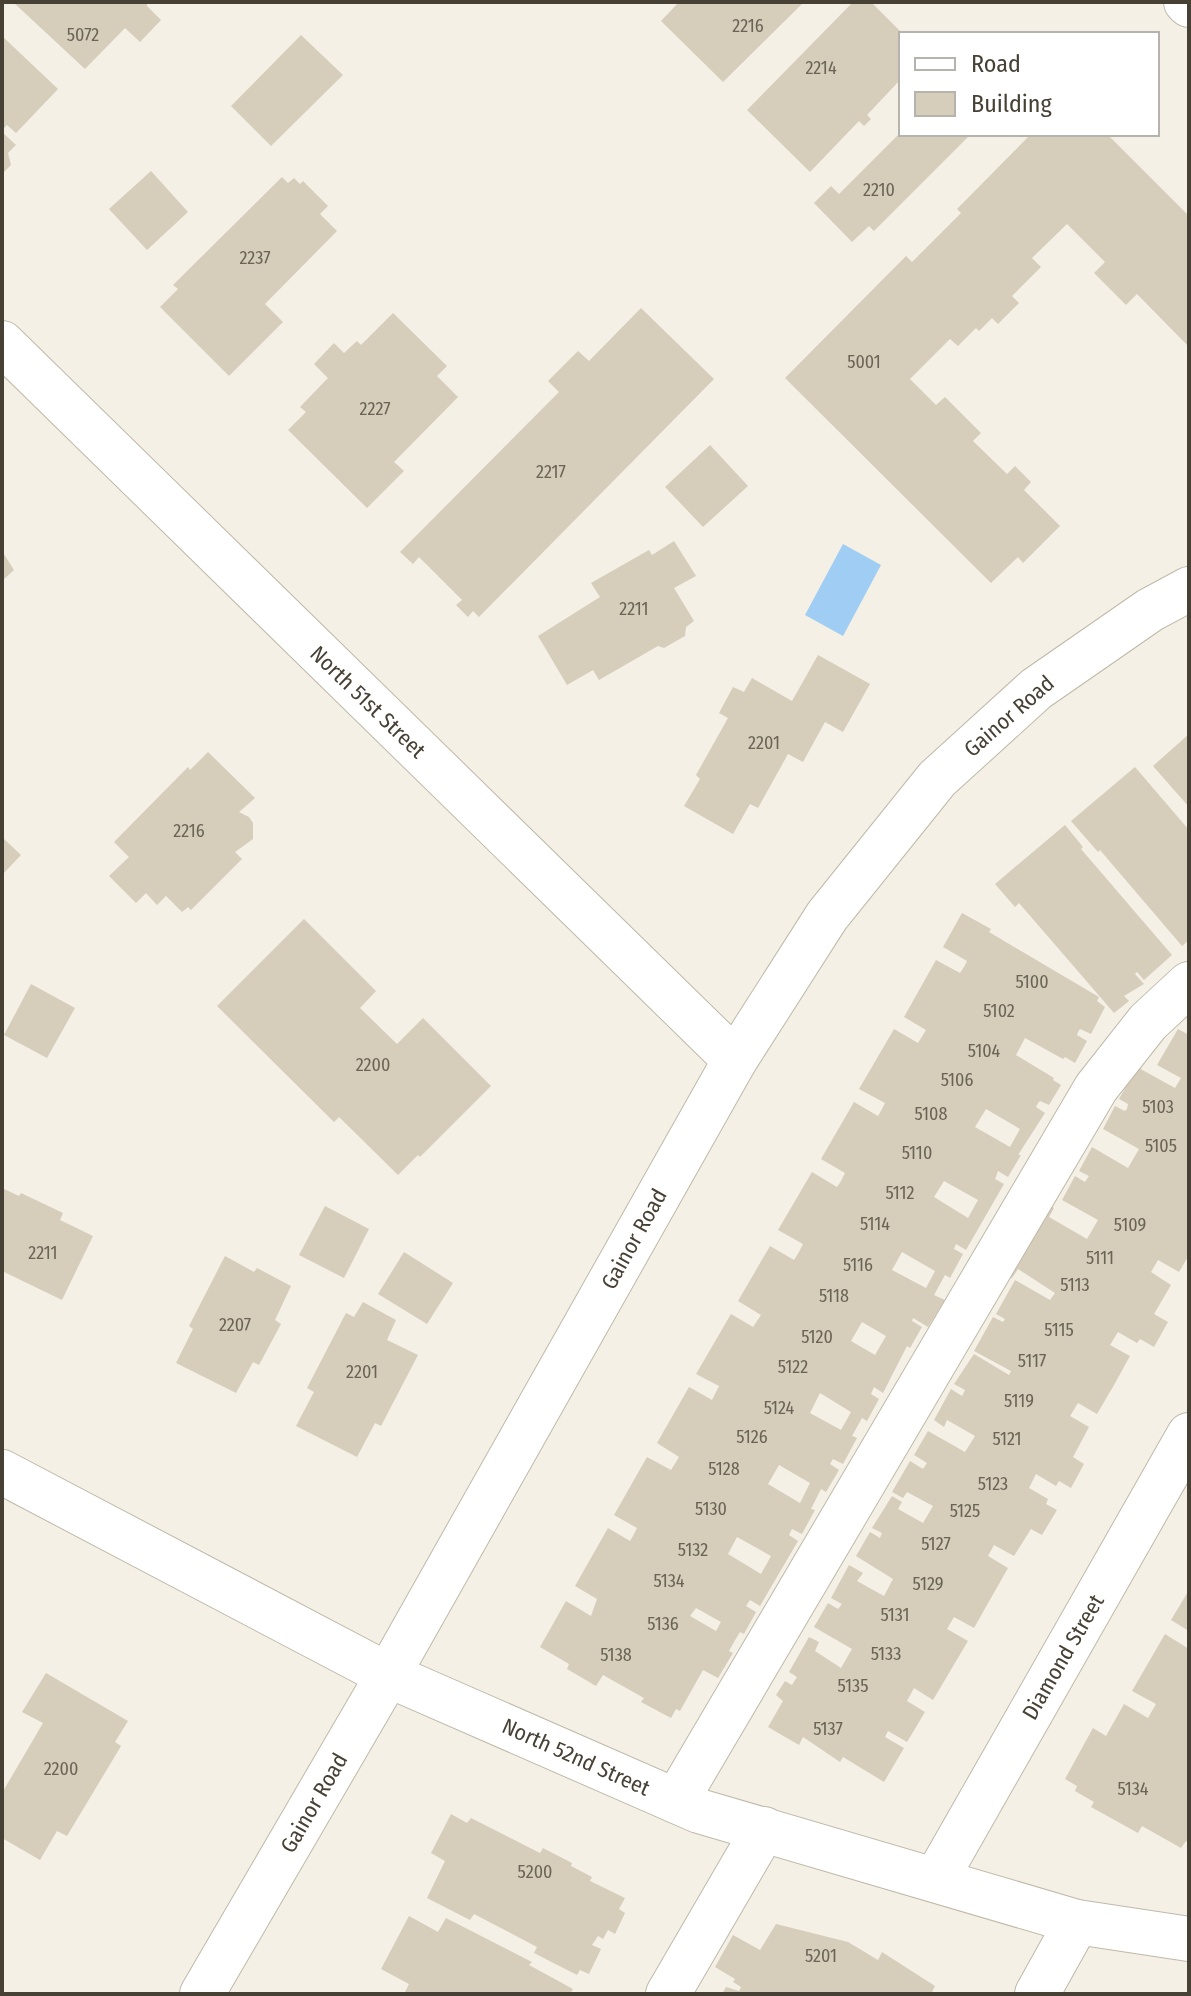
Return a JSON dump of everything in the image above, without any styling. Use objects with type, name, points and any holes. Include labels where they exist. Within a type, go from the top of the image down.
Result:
[{"type":"street","name":"North 51st Street","points":[[2,343],[735,1060]]},
{"type":"street","name":"Gainor Road","points":[[202,1994],[388,1675],[735,1060],[827,916],[937,779],[1036,689],[1150,610],[1189,589]]},
{"type":"street","points":[[676,1801],[1096,1088],[1148,1022],[1189,984]]},
{"type":"street","name":"Diamond Street","points":[[936,1879],[1189,1435]]},
{"type":"street","name":"North 52nd Street","points":[[2,1472],[388,1675],[699,1811],[1077,1922],[1189,1939]]},
{"type":"street","points":[[668,1994],[764,1829]]},
{"type":"street","points":[[1037,1994],[1077,1922]]},
{"type":"water","points":[[843,544],[881,565],[843,636],[805,615]]},
{"type":"building","points":[[13,2],[147,2],[147,6],[161,20],[140,42],[125,28],[85,69]]},
{"type":"building","points":[[679,2],[804,2],[723,82],[661,21]]},
{"type":"building","points":[[853,2],[871,2],[901,32],[899,81],[867,115],[871,119],[864,126],[859,121],[810,172],[747,110]]},
{"type":"building","points":[[301,35],[343,75],[271,146],[231,106]]},
{"type":"building","points":[[2,36],[58,89],[16,133],[7,125],[2,130]]},
{"type":"building","points":[[2,132],[16,145],[8,153],[11,165],[2,174]]},
{"type":"building","points":[[899,134],[969,136],[874,231],[869,226],[852,242],[814,203],[831,186],[839,194]]},
{"type":"building","points":[[1029,136],[1109,136],[1189,216],[1189,347],[1137,294],[1126,305],[1094,273],[1105,262],[1067,224],[1032,258],[1041,267],[1012,296],[1019,303],[998,324],[992,318],[979,331],[976,328],[958,346],[950,339],[910,379],[936,405],[945,397],[981,433],[973,441],[1007,474],[1015,466],[1031,482],[1024,490],[1060,526],[1023,563],[1018,557],[991,583],[785,378],[906,256],[912,262],[961,213],[957,209]]},
{"type":"building","points":[[151,171],[188,212],[147,250],[109,209]]},
{"type":"building","points":[[282,177],[288,183],[294,178],[300,184],[303,181],[328,206],[320,214],[337,231],[265,304],[283,322],[229,376],[160,307],[178,289],[173,285]]},
{"type":"building","points":[[641,308],[714,379],[479,617],[473,611],[468,617],[456,605],[462,600],[419,557],[413,564],[400,552],[559,392],[548,381],[578,351],[589,361]]},
{"type":"building","points":[[393,313],[447,366],[437,376],[458,397],[394,462],[404,471],[367,508],[288,430],[306,412],[300,407],[328,378],[314,364],[334,343],[344,353],[357,341],[361,345]]},
{"type":"building","points":[[710,445],[748,486],[703,527],[665,487]]},
{"type":"building","points":[[674,541],[696,576],[674,588],[694,621],[686,627],[685,636],[664,648],[658,646],[599,680],[593,670],[567,685],[538,636],[600,597],[591,583],[649,550],[652,555]]},
{"type":"building","points":[[2,551],[14,570],[2,581]]},
{"type":"building","points":[[818,655],[870,684],[843,732],[825,722],[803,762],[788,754],[758,808],[750,804],[733,834],[684,806],[700,779],[696,775],[728,718],[719,713],[733,687],[744,692],[752,678],[792,701]]},
{"type":"building","points":[[1189,734],[1189,807],[1153,766]]},
{"type":"building","points":[[208,752],[255,798],[239,812],[253,823],[253,839],[235,852],[242,859],[191,910],[188,907],[182,912],[166,896],[157,905],[146,893],[136,903],[109,876],[129,857],[114,842],[188,767],[190,770]]},
{"type":"building","points":[[1135,767],[1189,830],[1189,940],[1182,946],[1100,850],[1098,852],[1071,821]]},
{"type":"building","points":[[1065,825],[1083,847],[1081,849],[1172,955],[1144,980],[1137,972],[1135,974],[1144,984],[1124,996],[1129,1001],[1114,1013],[1019,903],[1015,907],[995,884]]},
{"type":"building","points":[[2,837],[21,855],[2,875]]},
{"type":"building","points":[[962,913],[1099,997],[1097,1001],[1105,1007],[1091,1034],[1080,1029],[1078,1032],[1077,1035],[1087,1041],[1075,1063],[1025,1038],[1016,1055],[1061,1085],[1049,1105],[1038,1103],[1036,1107],[1045,1113],[1008,1177],[998,1171],[995,1179],[1004,1184],[966,1250],[956,1244],[954,1249],[963,1254],[950,1278],[945,1275],[934,1295],[945,1300],[928,1327],[913,1318],[912,1321],[922,1327],[910,1348],[907,1346],[883,1393],[874,1387],[871,1394],[879,1399],[867,1421],[862,1418],[852,1436],[857,1438],[843,1464],[833,1459],[830,1464],[839,1470],[826,1492],[821,1489],[811,1509],[815,1510],[802,1534],[792,1529],[789,1535],[798,1541],[760,1606],[750,1600],[746,1606],[756,1612],[744,1634],[740,1632],[734,1642],[729,1651],[733,1653],[718,1678],[703,1670],[680,1711],[676,1709],[671,1718],[641,1702],[644,1698],[603,1675],[596,1686],[567,1669],[569,1664],[540,1647],[566,1601],[591,1616],[597,1599],[575,1586],[608,1528],[630,1541],[633,1536],[637,1528],[614,1515],[647,1457],[671,1470],[679,1457],[657,1443],[689,1387],[712,1400],[719,1386],[696,1374],[731,1314],[753,1327],[761,1315],[738,1301],[770,1246],[794,1260],[799,1252],[803,1244],[778,1230],[812,1172],[837,1187],[841,1181],[845,1173],[821,1159],[854,1102],[878,1116],[885,1103],[859,1089],[894,1029],[918,1043],[926,1030],[904,1017],[936,960],[960,973],[967,961],[943,947]],"holes":[[[986,1109],[1020,1129],[1010,1147],[975,1127]],[[944,1181],[978,1200],[968,1218],[934,1197]],[[902,1252],[935,1271],[926,1288],[892,1270]],[[862,1322],[886,1336],[875,1355],[851,1341]],[[820,1393],[851,1412],[841,1430],[810,1413]],[[779,1465],[810,1483],[800,1503],[768,1484]],[[737,1537],[771,1556],[761,1574],[728,1554]],[[696,1608],[721,1622],[716,1631],[690,1616]]]},
{"type":"building","points":[[304,919],[376,991],[360,1008],[397,1044],[423,1018],[491,1086],[398,1175],[339,1117],[334,1122],[217,1006]]},
{"type":"building","points":[[31,984],[75,1008],[47,1058],[4,1035]]},
{"type":"building","points":[[1178,1029],[1189,1035],[1189,1255],[1179,1272],[1158,1260],[1151,1272],[1171,1285],[1154,1314],[1168,1322],[1154,1347],[1140,1339],[1137,1343],[1118,1332],[1110,1345],[1130,1356],[1114,1385],[1097,1414],[1078,1403],[1070,1416],[1089,1427],[1073,1457],[1084,1464],[1071,1488],[1059,1481],[1056,1486],[1036,1474],[1029,1488],[1048,1499],[1046,1504],[1057,1510],[1042,1535],[1031,1529],[1014,1556],[994,1545],[988,1556],[1008,1568],[974,1628],[954,1617],[947,1629],[968,1641],[933,1700],[914,1688],[907,1701],[925,1712],[907,1742],[888,1731],[885,1737],[904,1748],[884,1782],[843,1757],[840,1762],[803,1737],[799,1745],[768,1727],[783,1701],[776,1695],[785,1681],[792,1685],[797,1677],[789,1672],[809,1637],[819,1642],[815,1651],[841,1668],[852,1649],[814,1627],[828,1603],[838,1609],[842,1604],[831,1598],[849,1565],[863,1573],[857,1581],[884,1596],[893,1579],[856,1556],[870,1532],[880,1538],[882,1533],[872,1528],[892,1496],[902,1502],[898,1509],[923,1523],[933,1506],[907,1492],[903,1498],[892,1492],[910,1461],[923,1469],[927,1463],[914,1455],[928,1431],[965,1452],[975,1436],[947,1420],[944,1427],[934,1420],[951,1389],[962,1396],[965,1390],[954,1384],[974,1354],[1009,1375],[1011,1371],[974,1351],[993,1317],[1003,1322],[1005,1319],[996,1314],[1015,1280],[1050,1300],[1055,1293],[1018,1269],[1012,1278],[1001,1272],[1042,1201],[1054,1208],[1049,1217],[1087,1239],[1098,1220],[1062,1200],[1075,1176],[1085,1182],[1089,1176],[1079,1171],[1092,1147],[1128,1168],[1139,1149],[1103,1129],[1115,1106],[1125,1111],[1127,1109],[1128,1104],[1119,1099],[1137,1067],[1175,1088],[1181,1078],[1157,1065]]},
{"type":"building","points":[[2,1188],[19,1196],[21,1193],[63,1213],[60,1220],[93,1236],[62,1300],[2,1271]]},
{"type":"building","points":[[325,1206],[369,1229],[344,1278],[299,1255]]},
{"type":"building","points":[[404,1252],[453,1283],[427,1324],[378,1294]]},
{"type":"building","points":[[225,1256],[254,1272],[257,1268],[291,1286],[275,1320],[281,1324],[259,1365],[253,1362],[236,1393],[176,1363],[193,1329],[189,1326]]},
{"type":"building","points":[[363,1302],[396,1320],[387,1340],[418,1355],[381,1426],[375,1423],[357,1457],[296,1426],[314,1392],[307,1388],[346,1313],[354,1317]]},
{"type":"building","points":[[1189,1590],[1189,1631],[1171,1620]]},
{"type":"building","points":[[1165,1634],[1189,1649],[1189,1843],[1186,1841],[1181,1848],[1142,1826],[1138,1833],[1091,1807],[1094,1802],[1075,1791],[1077,1786],[1065,1779],[1093,1728],[1106,1736],[1124,1704],[1148,1718],[1156,1704],[1132,1691]]},
{"type":"building","points":[[46,1673],[128,1721],[115,1742],[121,1746],[67,1836],[57,1831],[40,1860],[2,1838],[2,1793],[43,1723],[22,1712]]},
{"type":"building","points":[[451,1814],[467,1823],[471,1818],[540,1853],[543,1848],[592,1877],[590,1881],[625,1898],[619,1909],[625,1913],[615,1934],[608,1930],[603,1939],[598,1936],[592,1945],[601,1949],[589,1974],[580,1970],[577,1975],[534,1953],[537,1947],[474,1914],[470,1920],[427,1898],[445,1861],[431,1853]]},
{"type":"building","points":[[409,1916],[438,1932],[446,1918],[532,1962],[529,1965],[573,1989],[570,1994],[404,1994],[409,1984],[381,1969]]},
{"type":"building","points":[[776,1924],[848,1942],[878,1960],[882,1952],[935,1986],[931,1994],[722,1994],[726,1987],[739,1991],[741,1987],[733,1982],[735,1979],[715,1967],[733,1935],[760,1950]]}]
